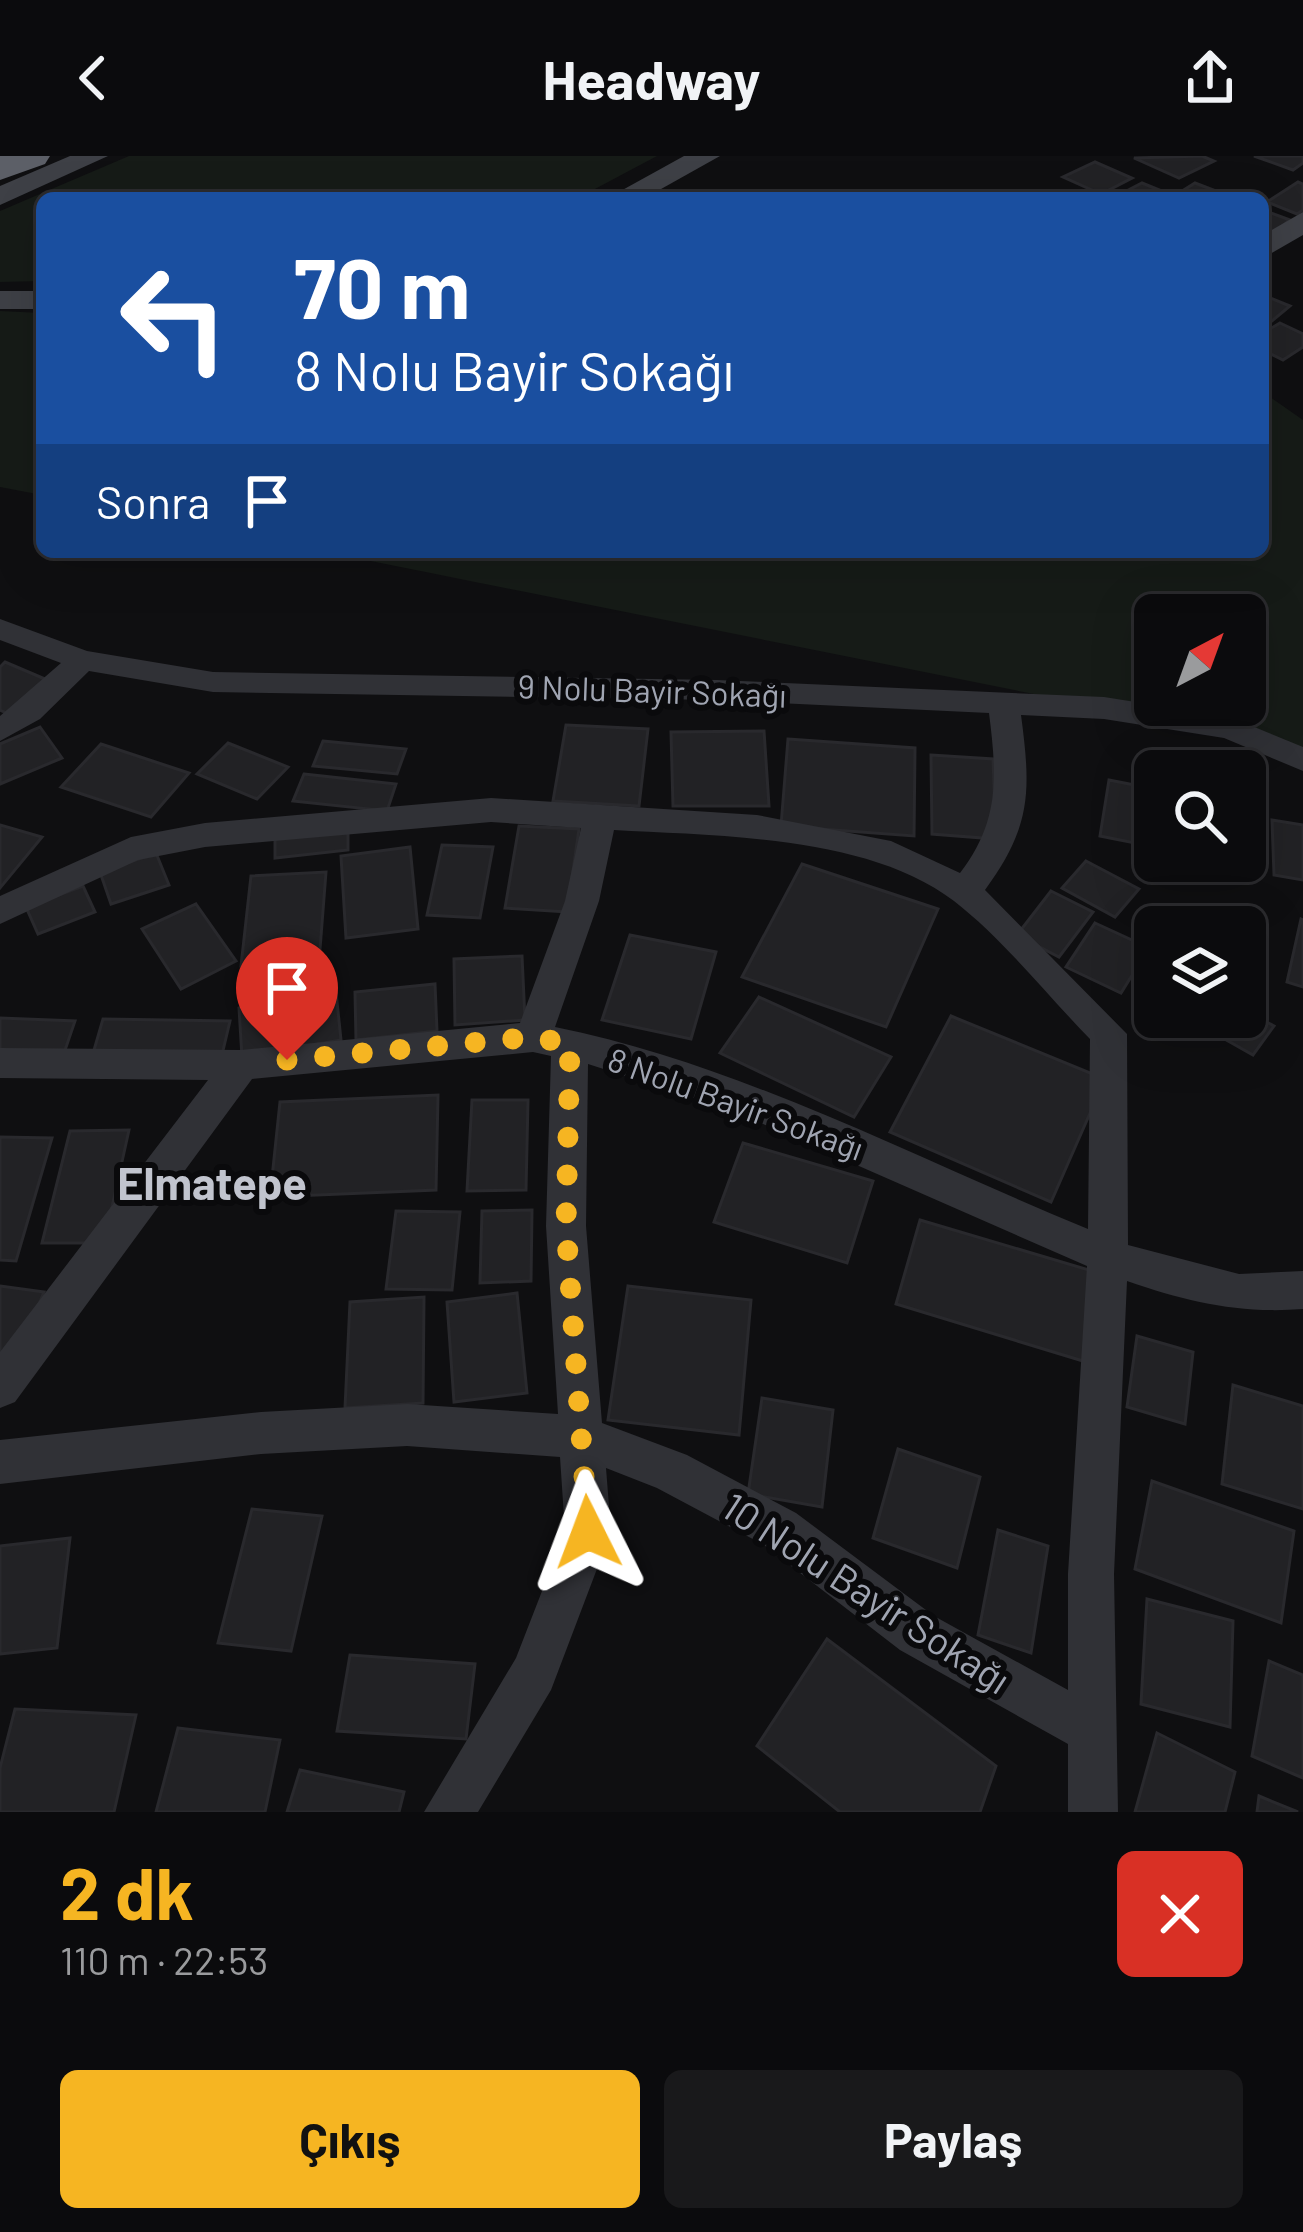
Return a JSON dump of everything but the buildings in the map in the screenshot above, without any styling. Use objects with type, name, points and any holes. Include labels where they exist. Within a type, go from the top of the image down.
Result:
[{"type":"highway","points":[[0,170],[32,156]]},
{"type":"street","points":[[0,196],[94,156]]},
{"type":"street","points":[[635,192],[706,156]]},
{"type":"street","points":[[1270,257],[1303,221]]},
{"type":"street","points":[[0,300],[36,300]]},
{"type":"street","name":"9 Nolu Bayir Sokağı","points":[[0,629],[82,660],[212,682],[756,691],[1179,716],[1230,728],[1303,760]]},
{"type":"street","points":[[0,730],[29,712],[82,660]]},
{"type":"street","points":[[965,891],[1000,848],[1016,804],[1004,706]]},
{"type":"street","points":[[0,910],[131,849],[206,835],[491,810],[758,827],[891,854],[965,891],[1109,1034],[1108,1258],[1091,1574],[1093,1812]]},
{"type":"street","points":[[448,1812],[534,1673],[588,1532],[552,1041],[600,815]]},
{"type":"street","name":"8 Nolu Bayir Sokağı","points":[[0,1063],[242,1065],[552,1041],[664,1069],[787,1114],[1108,1258],[1243,1294],[1303,1290]]},
{"type":"street","points":[[0,1388],[242,1065]]},
{"type":"street","name":"10 Nolu Bayir Sokağı","points":[[0,1462],[261,1433],[407,1425],[582,1437],[671,1471],[780,1529],[917,1633],[1089,1729]]},
{"type":"shaded area","points":[[129,156],[657,156],[589,192],[45,192]]},
{"type":"shaded area","points":[[36,196],[36,281],[0,282],[0,211]]},
{"type":"shaded area","points":[[0,311],[36,313],[36,494],[0,487]]},
{"type":"shaded area","points":[[1269,396],[1303,420],[1303,748],[1193,726],[1266,726],[1266,594],[1134,594],[1134,714],[356,558],[1269,558]]},
{"type":"district","name":"Elmatepe","points":[[212,1182]]},
{"type":"route","points":[[287,1060],[533,1037],[570,1044],[566,1226],[588,1532]]}]
